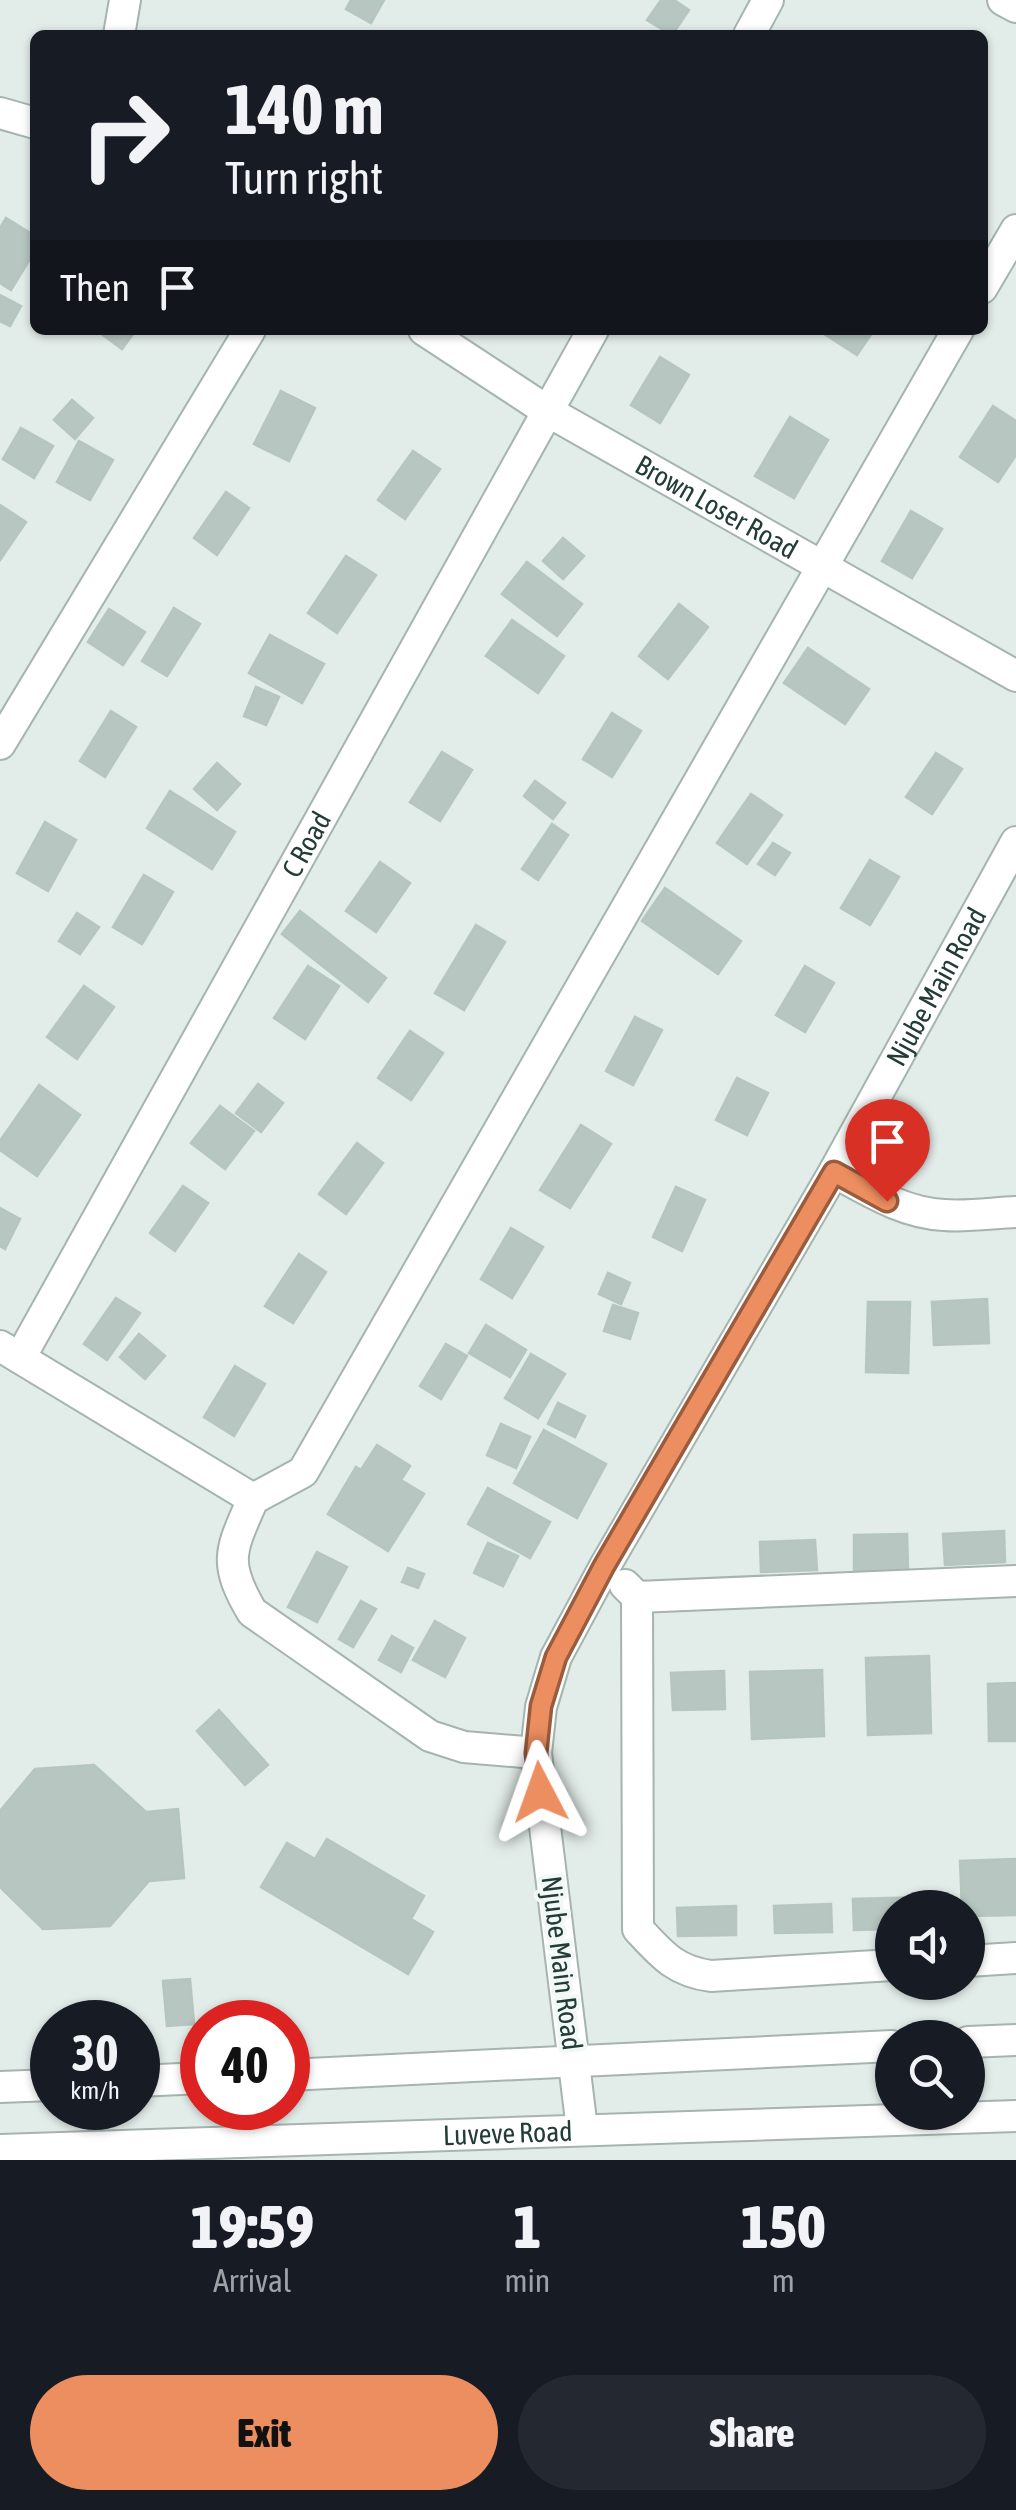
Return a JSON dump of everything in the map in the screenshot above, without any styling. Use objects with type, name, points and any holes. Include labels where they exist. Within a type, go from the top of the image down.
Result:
[{"type":"street","points":[[120,30],[125,0]]},
{"type":"street","points":[[752,30],[768,0]]},
{"type":"street","points":[[1003,0],[1016,7]]},
{"type":"street","points":[[0,114],[30,121]]},
{"type":"street","points":[[988,278],[1016,230]]},
{"type":"street","points":[[0,744],[247,335]]},
{"type":"street","name":"Brown Loser Road","points":[[432,335],[549,412],[1016,676]]},
{"type":"street","name":"C Road","points":[[10,1352],[590,335]]},
{"type":"street","points":[[536,1753],[464,1747],[430,1736],[252,1612],[236,1585],[231,1549],[253,1499],[303,1472],[955,335]]},
{"type":"street","name":"Njube Main Road","points":[[582,2129],[536,1753],[541,1706],[556,1657],[604,1566],[834,1172],[1016,842]]},
{"type":"street","points":[[834,1172],[887,1201],[913,1210],[943,1216],[1016,1212]]},
{"type":"street","points":[[10,1352],[253,1499]]},
{"type":"street","points":[[604,1566],[637,1597],[1016,1581]]},
{"type":"street","points":[[637,1597],[638,1929],[664,1957],[687,1973],[699,1975],[875,1967]]},
{"type":"street","points":[[985,1960],[1016,1958]]},
{"type":"street","points":[[985,2041],[1016,2040]]},
{"type":"street","points":[[310,2074],[875,2047]]},
{"type":"street","points":[[0,2087],[30,2086]]},
{"type":"street","name":"Luveve Road","points":[[0,2150],[1016,2116]]},
{"type":"building","points":[[351,0],[384,0],[371,23],[346,9]]},
{"type":"building","points":[[661,0],[674,0],[689,10],[675,30],[664,30],[647,20]]},
{"type":"building","points":[[6,218],[30,233],[30,259],[11,290],[0,283],[0,228]]},
{"type":"building","points":[[0,295],[21,306],[10,326],[0,321]]},
{"type":"building","points":[[103,335],[132,335],[122,349]]},
{"type":"building","points":[[826,335],[871,335],[857,355]]},
{"type":"building","points":[[660,357],[689,375],[660,423],[631,405]]},
{"type":"building","points":[[281,391],[315,408],[289,461],[254,444]]},
{"type":"building","points":[[72,400],[93,418],[75,439],[54,420]]},
{"type":"building","points":[[993,406],[1016,421],[1016,455],[998,482],[960,457]]},
{"type":"building","points":[[790,417],[828,440],[794,498],[755,476]]},
{"type":"building","points":[[21,428],[53,446],[34,478],[3,459]]},
{"type":"building","points":[[79,441],[113,460],[90,500],[57,482]]},
{"type":"building","points":[[413,451],[440,469],[405,519],[378,500]]},
{"type":"building","points":[[226,492],[249,508],[217,555],[194,538]]},
{"type":"building","points":[[0,505],[26,522],[0,560]]},
{"type":"building","points":[[911,511],[942,529],[912,578],[882,561]]},
{"type":"building","points":[[563,538],[584,556],[563,579],[543,561]]},
{"type":"building","points":[[346,556],[376,575],[337,633],[308,613]]},
{"type":"building","points":[[527,562],[582,604],[557,636],[502,594]]},
{"type":"building","points":[[679,604],[708,627],[668,679],[639,656]]},
{"type":"building","points":[[174,608],[200,624],[167,676],[142,661]]},
{"type":"building","points":[[109,609],[145,632],[123,665],[88,642]]},
{"type":"building","points":[[512,620],[564,656],[538,693],[486,656]]},
{"type":"building","points":[[270,635],[324,664],[302,703],[249,673]]},
{"type":"building","points":[[808,648],[869,689],[845,724],[784,683]]},
{"type":"building","points":[[256,687],[279,697],[266,725],[244,716]]},
{"type":"building","points":[[111,711],[136,727],[105,777],[80,761]]},
{"type":"building","points":[[612,713],[641,731],[612,777],[583,759]]},
{"type":"building","points":[[442,752],[472,770],[440,821],[410,802]]},
{"type":"building","points":[[936,753],[962,769],[932,814],[906,797]]},
{"type":"building","points":[[217,763],[240,784],[217,810],[194,789]]},
{"type":"building","points":[[535,781],[565,803],[553,819],[524,796]]},
{"type":"building","points":[[170,791],[235,832],[212,869],[147,828]]},
{"type":"building","points":[[751,794],[782,815],[747,864],[717,843]]},
{"type":"building","points":[[45,822],[76,840],[48,891],[17,873]]},
{"type":"building","points":[[552,824],[568,835],[538,880],[522,869]]},
{"type":"building","points":[[773,843],[790,853],[775,875],[758,864]]},
{"type":"building","points":[[870,860],[899,877],[870,925],[841,908]]},
{"type":"building","points":[[380,862],[410,883],[376,932],[346,911]]},
{"type":"building","points":[[144,875],[173,892],[142,944],[113,927]]},
{"type":"building","points":[[665,888],[741,941],[718,974],[642,921]]},
{"type":"building","points":[[300,911],[386,978],[368,1002],[282,934]]},
{"type":"building","points":[[77,913],[99,927],[80,954],[59,941]]},
{"type":"building","points":[[476,925],[505,942],[464,1010],[435,993]]},
{"type":"building","points":[[308,966],[339,986],[305,1039],[274,1018]]},
{"type":"building","points":[[805,966],[834,983],[805,1032],[776,1015]]},
{"type":"building","points":[[84,986],[114,1007],[77,1059],[47,1037]]},
{"type":"building","points":[[635,1017],[662,1030],[633,1085],[606,1071]]},
{"type":"building","points":[[410,1031],[443,1053],[411,1100],[378,1078]]},
{"type":"building","points":[[737,1078],[768,1093],[747,1135],[716,1120]]},
{"type":"building","points":[[258,1084],[283,1103],[261,1132],[236,1113]]},
{"type":"building","points":[[39,1085],[80,1115],[37,1176],[0,1150],[0,1141]]},
{"type":"building","points":[[220,1106],[254,1131],[225,1169],[191,1143]]},
{"type":"building","points":[[581,1125],[611,1144],[570,1208],[540,1190]]},
{"type":"building","points":[[357,1143],[383,1163],[346,1214],[319,1194]]},
{"type":"building","points":[[183,1186],[208,1203],[175,1251],[150,1233]]},
{"type":"building","points":[[676,1187],[705,1200],[682,1251],[653,1237]]},
{"type":"building","points":[[0,1208],[20,1219],[5,1249],[0,1246]]},
{"type":"building","points":[[511,1228],[543,1247],[512,1298],[481,1279]]},
{"type":"building","points":[[299,1254],[326,1272],[293,1323],[265,1306]]},
{"type":"building","points":[[608,1273],[630,1283],[621,1304],[599,1294]]},
{"type":"building","points":[[116,1298],[140,1313],[107,1360],[84,1344]]},
{"type":"building","points":[[987,1299],[989,1343],[934,1345],[932,1302]]},
{"type":"building","points":[[868,1302],[910,1302],[908,1373],[866,1372]]},
{"type":"building","points":[[613,1305],[638,1313],[630,1339],[604,1331]]},
{"type":"building","points":[[486,1325],[526,1350],[510,1377],[469,1353]]},
{"type":"building","points":[[139,1334],[165,1356],[145,1379],[120,1357]]},
{"type":"building","points":[[446,1344],[467,1356],[441,1399],[420,1386]]},
{"type":"building","points":[[531,1354],[565,1374],[538,1418],[505,1398]]},
{"type":"building","points":[[235,1366],[265,1384],[234,1436],[204,1417]]},
{"type":"building","points":[[558,1403],[585,1416],[575,1437],[548,1424]]},
{"type":"building","points":[[501,1424],[530,1437],[516,1468],[487,1455]]},
{"type":"building","points":[[544,1430],[606,1464],[577,1518],[514,1483]]},
{"type":"building","points":[[377,1445],[410,1466],[401,1480],[424,1494],[388,1551],[328,1514],[356,1467],[361,1470]]},
{"type":"building","points":[[488,1488],[550,1522],[530,1558],[468,1524]]},
{"type":"building","points":[[1004,1531],[1005,1562],[945,1565],[943,1534]]},
{"type":"building","points":[[907,1534],[908,1570],[854,1571],[854,1535]]},
{"type":"building","points":[[815,1540],[817,1570],[761,1572],[760,1542]]},
{"type":"building","points":[[488,1543],[518,1556],[503,1586],[474,1573]]},
{"type":"building","points":[[317,1552],[347,1567],[317,1622],[288,1607]]},
{"type":"building","points":[[408,1568],[424,1574],[418,1588],[402,1582]]},
{"type":"building","points":[[361,1601],[376,1609],[353,1647],[339,1639]]},
{"type":"building","points":[[435,1621],[465,1638],[445,1677],[413,1660]]},
{"type":"building","points":[[392,1636],[413,1648],[401,1672],[379,1660]]},
{"type":"building","points":[[929,1656],[931,1733],[868,1735],[866,1658]]},
{"type":"building","points":[[822,1670],[824,1736],[752,1739],[750,1672]]},
{"type":"building","points":[[724,1671],[725,1709],[673,1710],[671,1673]]},
{"type":"building","points":[[1016,1683],[1016,1741],[989,1741],[988,1684]]},
{"type":"building","points":[[219,1710],[268,1765],[245,1785],[197,1731]]},
{"type":"building","points":[[94,1765],[146,1812],[178,1809],[184,1878],[149,1881],[110,1926],[43,1929],[0,1887],[0,1811],[35,1769]]},
{"type":"building","points":[[327,1839],[424,1896],[411,1919],[433,1932],[408,1974],[261,1887],[287,1843],[315,1859]]},
{"type":"building","points":[[1016,1859],[1016,1915],[985,1916],[985,1890],[961,1890],[960,1861]]},
{"type":"building","points":[[875,1898],[875,1929],[854,1930],[853,1899]]},
{"type":"building","points":[[831,1904],[832,1932],[775,1933],[774,1906]]},
{"type":"building","points":[[736,1906],[736,1935],[678,1936],[677,1908]]},
{"type":"building","points":[[190,1979],[192,2000],[180,2000],[180,2025],[167,2026],[163,1981]]},
{"type":"route","points":[[540,1792],[536,1753],[541,1706],[556,1657],[604,1566],[834,1172],[887,1201]]}]
